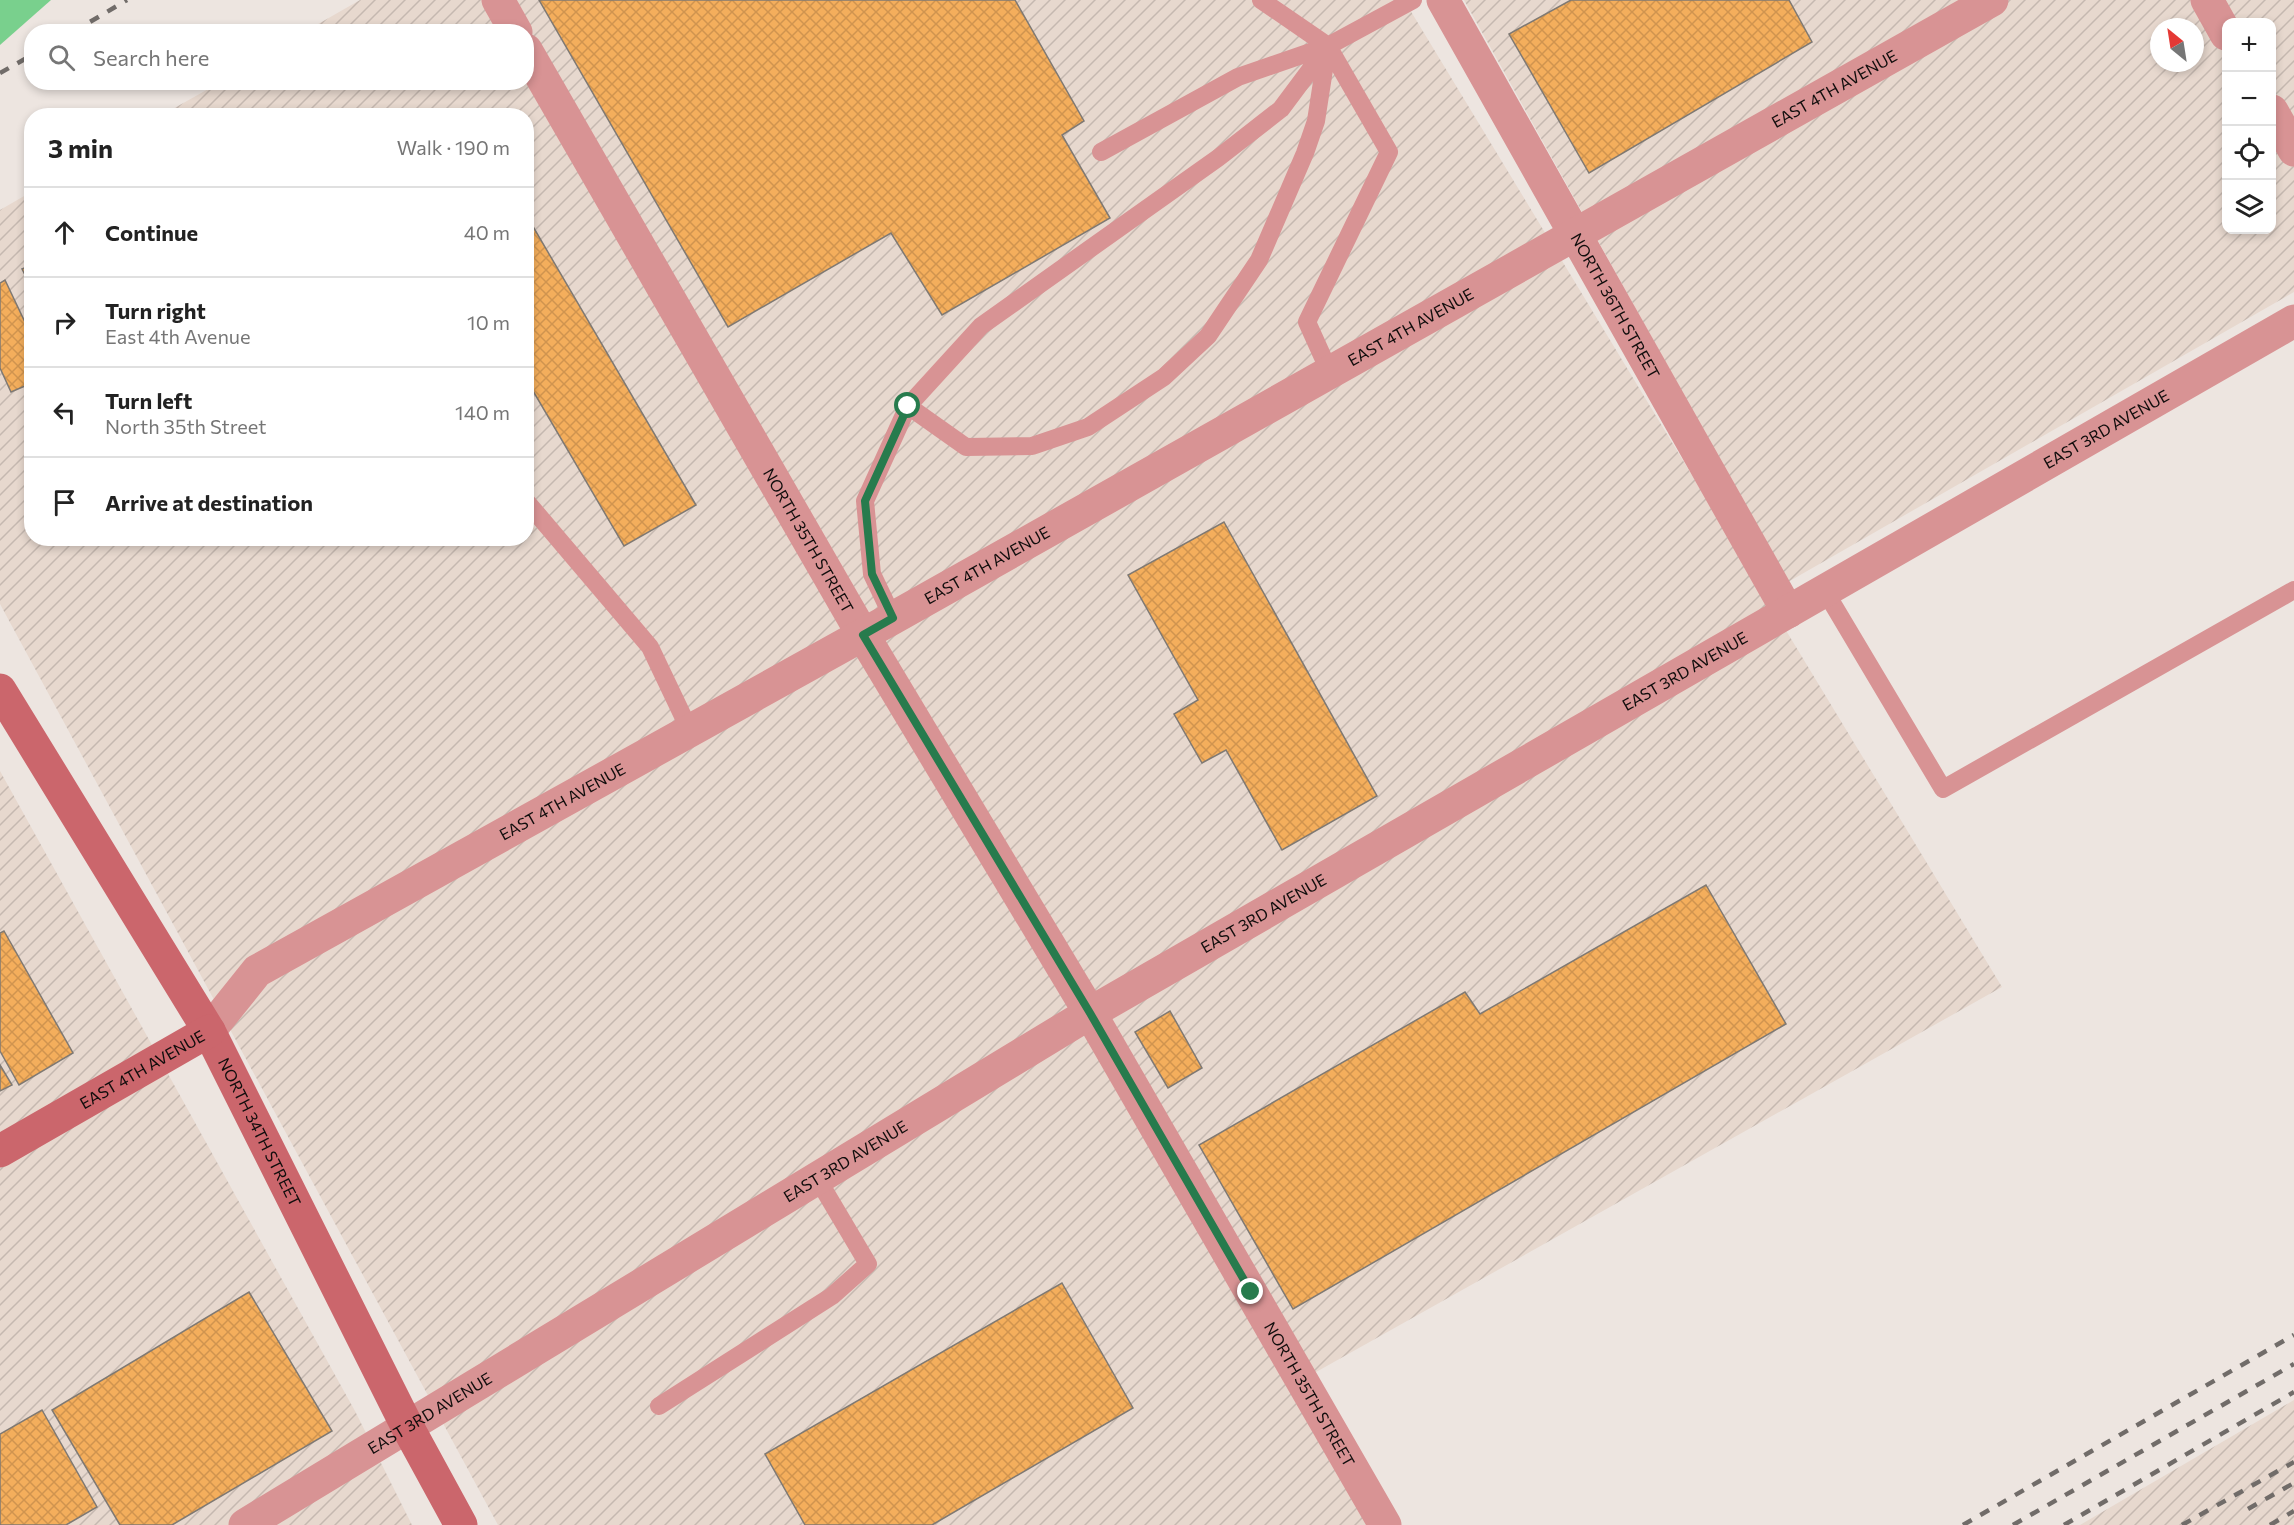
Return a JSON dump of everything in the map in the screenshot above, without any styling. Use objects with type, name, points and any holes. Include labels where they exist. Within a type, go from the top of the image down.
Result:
[{"type":"street","points":[[498,0],[512,24]]},
{"type":"street","name":"NORTH 36TH STREET","points":[[1443,0],[1788,612]]},
{"type":"street","name":"EAST 4TH AVENUE","points":[[0,1151],[209,1031],[257,971],[863,635],[1992,0]]},
{"type":"street","points":[[2207,0],[2222,27]]},
{"type":"street","name":"NORTH 35TH STREET","points":[[534,64],[863,635],[1090,1013],[1385,1525]]},
{"type":"street","points":[[2276,119],[2294,150]]},
{"type":"street","name":"EAST 3RD AVENUE","points":[[245,1525],[1090,1013],[2294,321]]},
{"type":"street","name":"NORTH 34TH STREET","points":[[0,690],[209,1031],[407,1426],[461,1525]]},
{"type":"lane","points":[[1261,0],[1328,46],[1389,152],[1307,322],[1330,373]]},
{"type":"lane","points":[[1101,152],[1238,77],[1328,46],[1413,0]]},
{"type":"lane","points":[[893,618],[872,574],[865,501],[908,406],[981,326],[1218,158],[1281,109],[1328,46]]},
{"type":"lane","points":[[908,406],[966,447],[1032,446],[1088,427],[1164,377],[1208,336],[1259,260],[1316,121],[1328,46]]},
{"type":"lane","points":[[534,510],[650,647],[690,731]]},
{"type":"lane","points":[[1825,591],[1943,789],[2294,590]]},
{"type":"lane","points":[[659,1406],[832,1296],[868,1264],[817,1178]]},
{"type":"shaded area","points":[[360,0],[1404,0],[2002,987],[1309,1376],[1381,1525],[498,1525],[0,604],[0,210],[24,196],[24,546],[534,546],[534,108],[174,108],[207,90],[534,90],[534,24],[318,24]]},
{"type":"shaded area","points":[[1464,0],[2294,0],[2294,292],[1788,582]]},
{"type":"shaded area","points":[[0,771],[355,1411],[412,1525],[0,1525]]},
{"type":"shaded area","points":[[2294,1400],[2294,1525],[2080,1525]]},
{"type":"green space","points":[[0,0],[51,0],[0,45]]},
{"type":"building","points":[[539,0],[1015,0],[1084,121],[1062,135],[1110,218],[942,315],[891,233],[728,327]]},
{"type":"building","points":[[1571,0],[1789,0],[1812,42],[1589,173],[1509,34]]},
{"type":"building","points":[[534,228],[696,505],[624,546],[534,393]]},
{"type":"building","points":[[5,280],[24,320],[24,386],[11,392],[0,368],[0,283]]},
{"type":"building","points":[[1224,522],[1377,796],[1282,850],[1226,750],[1202,763],[1174,714],[1198,700],[1128,575]]},
{"type":"building","points":[[1706,885],[1786,1024],[1293,1309],[1199,1145],[1465,992],[1480,1014]]},
{"type":"building","points":[[4,931],[73,1053],[19,1085],[0,1051],[0,933]]},
{"type":"building","points":[[1170,1011],[1202,1068],[1168,1088],[1135,1032]]},
{"type":"building","points":[[0,1065],[12,1085],[0,1091]]},
{"type":"building","points":[[1062,1283],[1133,1408],[932,1525],[805,1525],[765,1454]]},
{"type":"building","points":[[249,1292],[332,1431],[172,1525],[120,1525],[52,1410]]},
{"type":"building","points":[[42,1410],[97,1507],[66,1525],[0,1525],[0,1434]]},
{"type":"railway","points":[[86,24],[127,0]]},
{"type":"railway","points":[[0,73],[24,60]]},
{"type":"railway","points":[[1963,1525],[2294,1335]]},
{"type":"railway","points":[[2013,1525],[2294,1364]]},
{"type":"railway","points":[[2064,1525],[2294,1392]]},
{"type":"railway","points":[[2182,1525],[2294,1462]]},
{"type":"railway","points":[[2248,1509],[2294,1483]]},
{"type":"railway","points":[[2270,1525],[2294,1511]]},
{"type":"route","points":[[908,406],[865,501],[872,574],[893,618],[863,635],[1090,1013],[1251,1292]]}]
